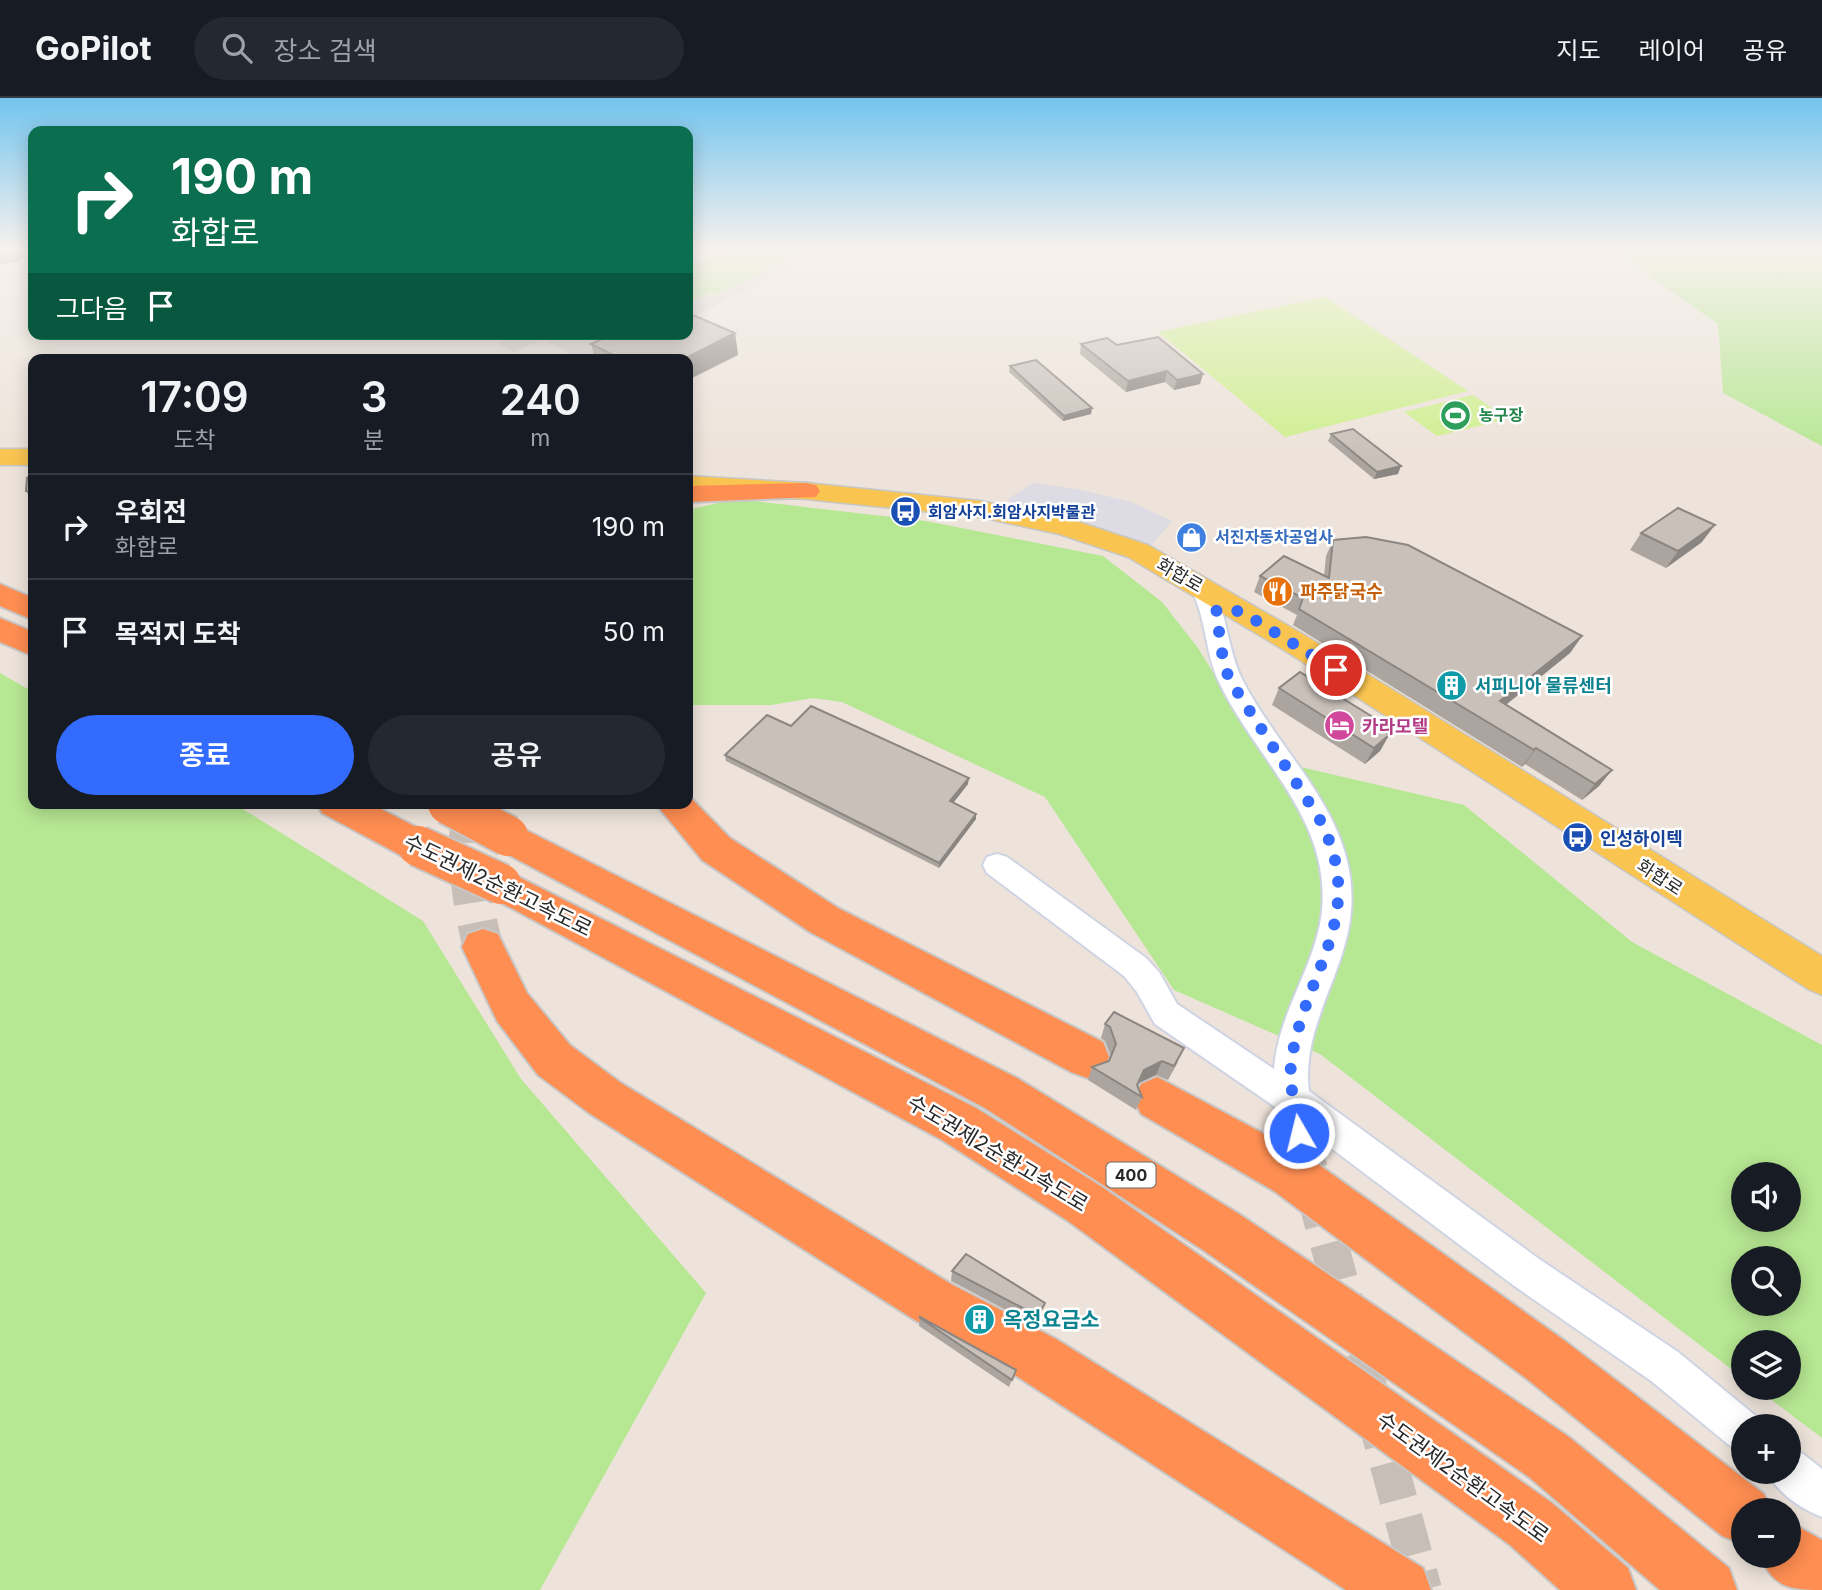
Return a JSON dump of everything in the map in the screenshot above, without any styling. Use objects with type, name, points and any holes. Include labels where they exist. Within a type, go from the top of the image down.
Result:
[{"type":"highway","points":[[693,494],[806,491]]},
{"type":"highway","points":[[0,594],[28,608]]},
{"type":"highway","points":[[0,629],[28,643]]},
{"type":"highway","name":"수도권제2순환고속도로","points":[[347,809],[501,884],[971,1131],[1085,1204],[1509,1508],[1606,1590]]},
{"type":"highway","name":"400","points":[[456,809],[1001,1093],[1221,1232],[1549,1457],[1707,1590]]},
{"type":"highway","points":[[679,809],[716,849],[824,920],[1087,1057]]},
{"type":"highway","points":[[482,947],[512,1007],[554,1060],[606,1098],[933,1302],[1037,1357],[1401,1590]]},
{"type":"highway","points":[[1157,1099],[1301,1182],[1546,1360],[1731,1506]]},
{"type":"highway","points":[[1801,1561],[1822,1577]]},
{"type":"main road","points":[[0,457],[28,457]]},
{"type":"main road","name":"화합로","points":[[693,484],[806,491],[953,506],[1066,527],[1138,551],[1219,604],[1822,977]]},
{"type":"street","points":[[1219,604],[1224,666],[1231,682],[1319,818],[1329,836],[1338,871],[1338,913],[1292,1062],[1297,1117]]},
{"type":"street","points":[[997,865],[1135,967],[1148,982],[1166,1014],[1297,1117],[1664,1366],[1731,1421]]},
{"type":"street","points":[[1801,1479],[1822,1496]]},
{"type":"shaded area","points":[[504,340],[541,340],[514,352],[497,343]]},
{"type":"shaded area","points":[[545,340],[642,340],[612,354],[572,354]]},
{"type":"shaded area","points":[[1033,483],[1077,489],[1131,502],[1172,521],[1150,547],[1117,533],[1018,510],[1008,499]]},
{"type":"green space","points":[[1222,319],[1358,319],[1468,391],[1285,437],[1158,332]]},
{"type":"green space","points":[[1710,319],[1822,319],[1822,446],[1723,393],[1718,324]]},
{"type":"green space","name":"농구장","points":[[1473,395],[1508,419],[1437,436],[1404,412]]},
{"type":"green space","points":[[735,499],[926,521],[1103,556],[1162,602],[1198,648],[1266,759],[1464,805],[1632,942],[1822,1045],[1822,1438],[1801,1422],[1801,1414],[1790,1414],[1772,1400],[1801,1400],[1801,1330],[1731,1330],[1731,1369],[1320,1054],[1174,990],[1045,797],[842,702],[813,698],[771,705],[693,704],[693,509]]},
{"type":"green space","points":[[0,673],[28,689],[28,809],[243,809],[423,921],[521,1079],[706,1293],[540,1590],[0,1590]]},
{"type":"building","points":[[693,319],[701,319],[735,333],[693,354],[611,354],[591,344],[600,340],[693,340]]},
{"type":"building","points":[[1158,337],[1203,374],[1177,380],[1167,371],[1128,381],[1081,344],[1107,338],[1117,345]]},
{"type":"building","points":[[1036,360],[1092,408],[1064,416],[1010,366]]},
{"type":"building","points":[[1353,429],[1401,466],[1377,472],[1331,434]]},
{"type":"building","points":[[1678,508],[1715,525],[1678,551],[1641,533]]},
{"type":"building","name":"서피니아 물류센터","points":[[1366,537],[1408,545],[1582,636],[1500,701],[1612,770],[1595,784],[1299,609],[1303,598],[1260,576],[1284,556],[1329,578],[1333,540]]},
{"type":"building","points":[[1300,672],[1389,727],[1384,731],[1389,735],[1374,748],[1279,688]]},
{"type":"building","points":[[811,706],[969,778],[950,801],[976,814],[939,863],[725,755],[767,715],[791,726]]},
{"type":"building","points":[[1114,1012],[1184,1048],[1174,1066],[1162,1061],[1144,1070],[1137,1085],[1142,1097],[1092,1067],[1109,1061],[1116,1044],[1110,1027],[1105,1024]]},
{"type":"building","points":[[966,1254],[1045,1303],[1038,1316],[952,1271]]},
{"type":"building","points":[[920,1318],[1016,1370],[1012,1380]]},
{"type":"tunnel","points":[[471,809],[470,876],[483,947]]},
{"type":"tunnel","points":[[1299,1133],[1423,1590]]},
{"type":"place","name":"농구장","points":[[1456,415]]},
{"type":"place","name":"회암사지.회암사지박물관","points":[[905,512]]},
{"type":"place","name":"서진자동차공업사","points":[[1192,537]]},
{"type":"place","name":"파주닭국수","points":[[1277,591]]},
{"type":"place","name":"서피니아 물류센터","points":[[1452,685]]},
{"type":"place","name":"카라모텔","points":[[1339,726]]},
{"type":"place","name":"인성하이텍","points":[[1577,838]]},
{"type":"place","name":"옥정요금소","points":[[980,1319]]},
{"type":"route","points":[[1299,1133],[1291,1076],[1292,1062],[1338,913],[1338,871],[1329,836],[1319,818],[1231,682],[1224,666],[1215,613],[1219,608],[1242,612],[1336,670]]}]
